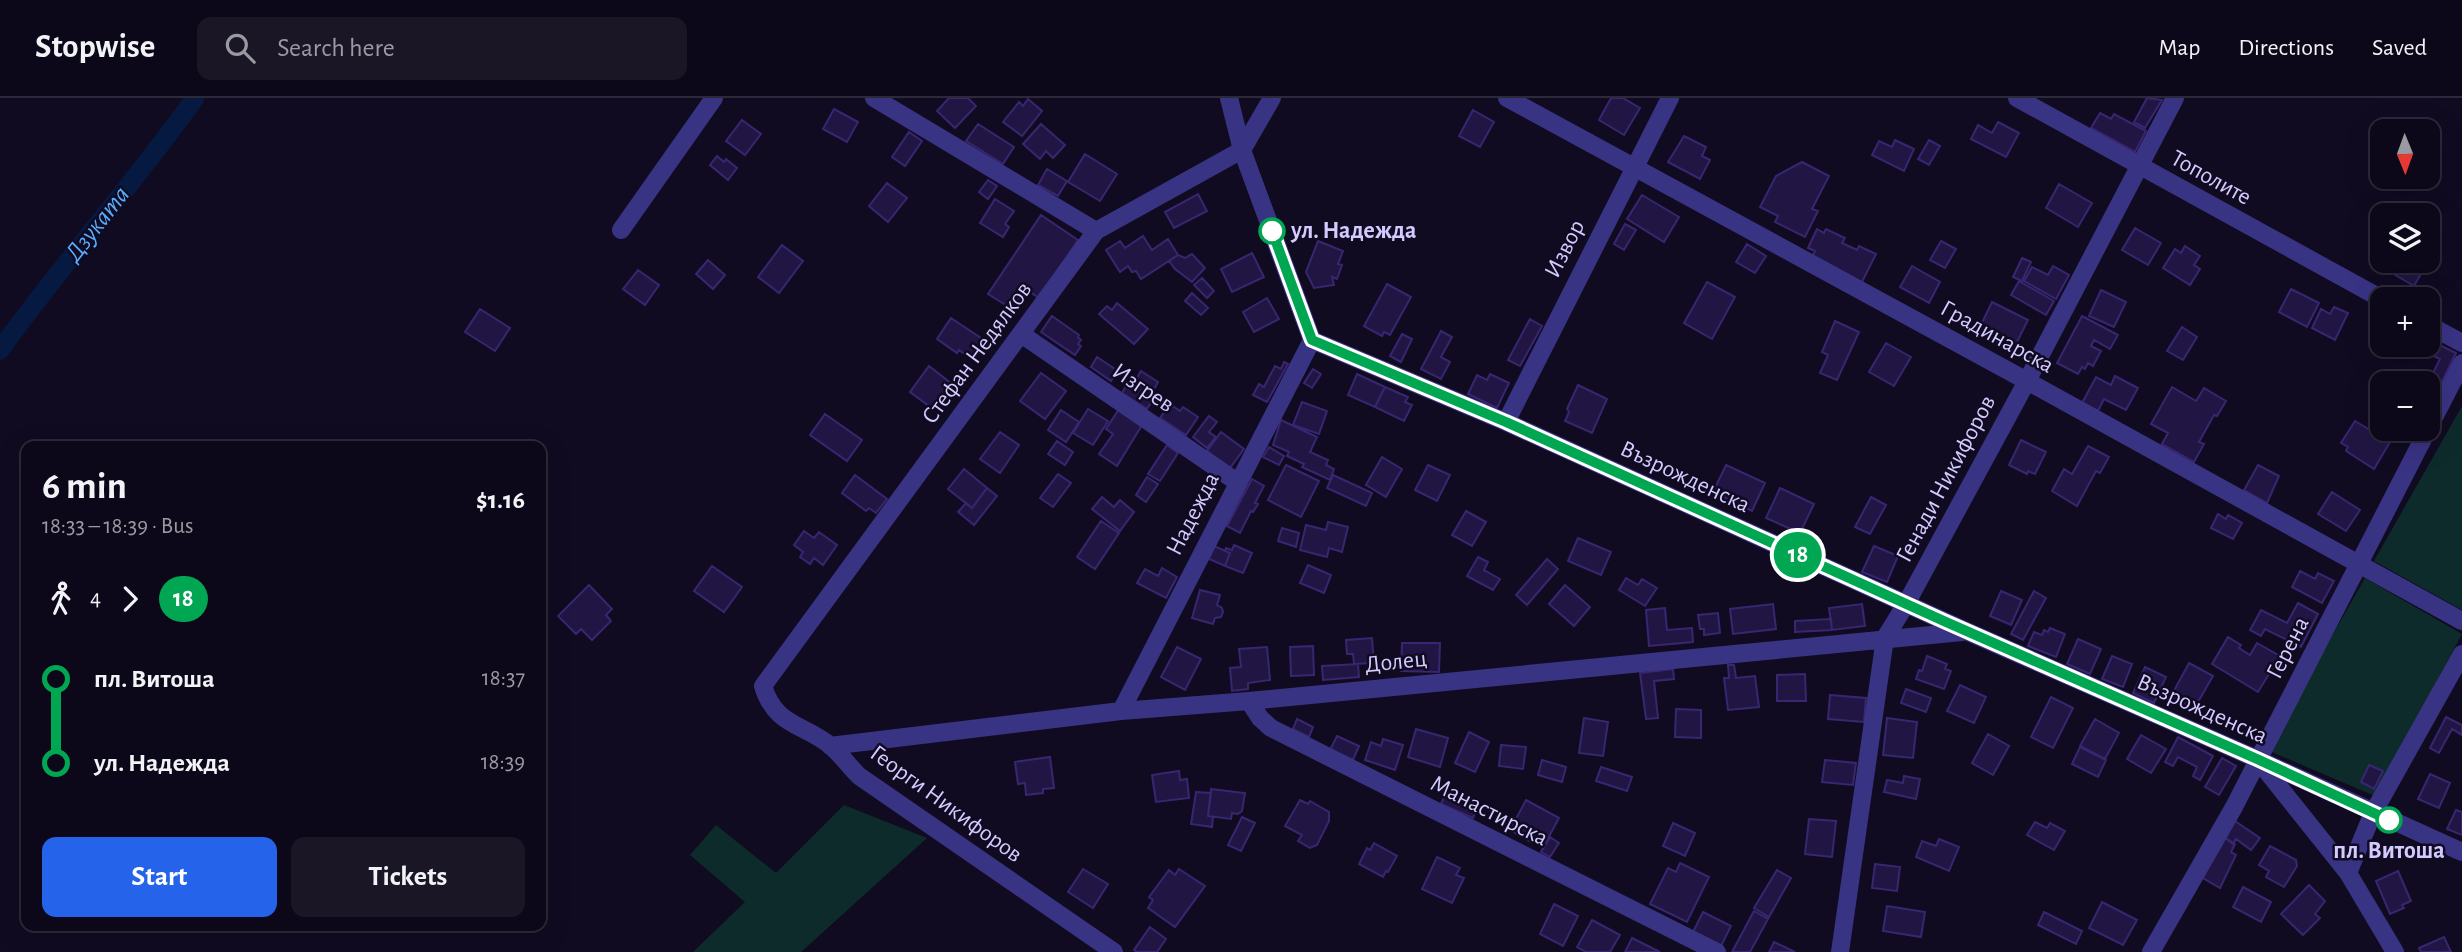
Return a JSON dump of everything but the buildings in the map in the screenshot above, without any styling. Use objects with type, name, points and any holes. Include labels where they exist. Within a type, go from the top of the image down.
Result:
[{"type":"street","points":[[621,230],[714,98]]},
{"type":"street","points":[[874,98],[1096,231]]},
{"type":"street","points":[[1229,98],[1242,150],[1312,340]]},
{"type":"street","points":[[1242,150],[1272,98]]},
{"type":"street","name":"Градинарска","points":[[1507,98],[2462,621]]},
{"type":"street","name":"Извор","points":[[1506,422],[1670,98]]},
{"type":"street","name":"Тополите","points":[[2017,98],[2370,292]]},
{"type":"street","name":"Генади Никифоров","points":[[1840,952],[1885,638],[2027,381],[2175,98]]},
{"type":"street","name":"Стефан Недялков","points":[[763,686],[1096,231],[1242,150]]},
{"type":"street","points":[[2440,331],[2462,343]]},
{"type":"street","name":"Изгрев","points":[[1021,334],[1237,482]]},
{"type":"street","name":"Възрожденска","points":[[1312,340],[1506,422],[2462,852]]},
{"type":"street","name":"Надежда","points":[[1121,711],[1312,340]]},
{"type":"street","name":"Герена","points":[[2151,952],[2234,807],[2462,363]]},
{"type":"street","name":"Долец","points":[[830,746],[1121,711],[1249,701],[1966,631]]},
{"type":"street","points":[[2348,873],[2373,813],[2462,654]]},
{"type":"street","name":"Георги Никифоров","points":[[763,686],[768,703],[788,722],[830,746],[859,776],[1114,952]]},
{"type":"street","name":"Манастирска","points":[[1249,701],[1260,718],[1271,728],[1717,952]]},
{"type":"street","points":[[2257,759],[2348,873],[2395,952]]},
{"type":"green space","points":[[2462,406],[2462,610],[2374,561]]},
{"type":"green space","points":[[2365,578],[2462,634],[2375,796],[2267,750]]},
{"type":"green space","points":[[844,805],[927,838],[801,952],[693,952],[745,902],[690,855],[716,825],[776,873]]},
{"type":"waterway","name":"Дзуката","points":[[0,350],[195,98]]},
{"type":"bus line","name":"18","points":[[1272,231],[1312,340],[1506,422],[2389,820]]},
{"type":"place","name":"ул. Надежда","points":[[1272,231]]},
{"type":"place","name":"пл. Витоша","points":[[2389,820]]}]
